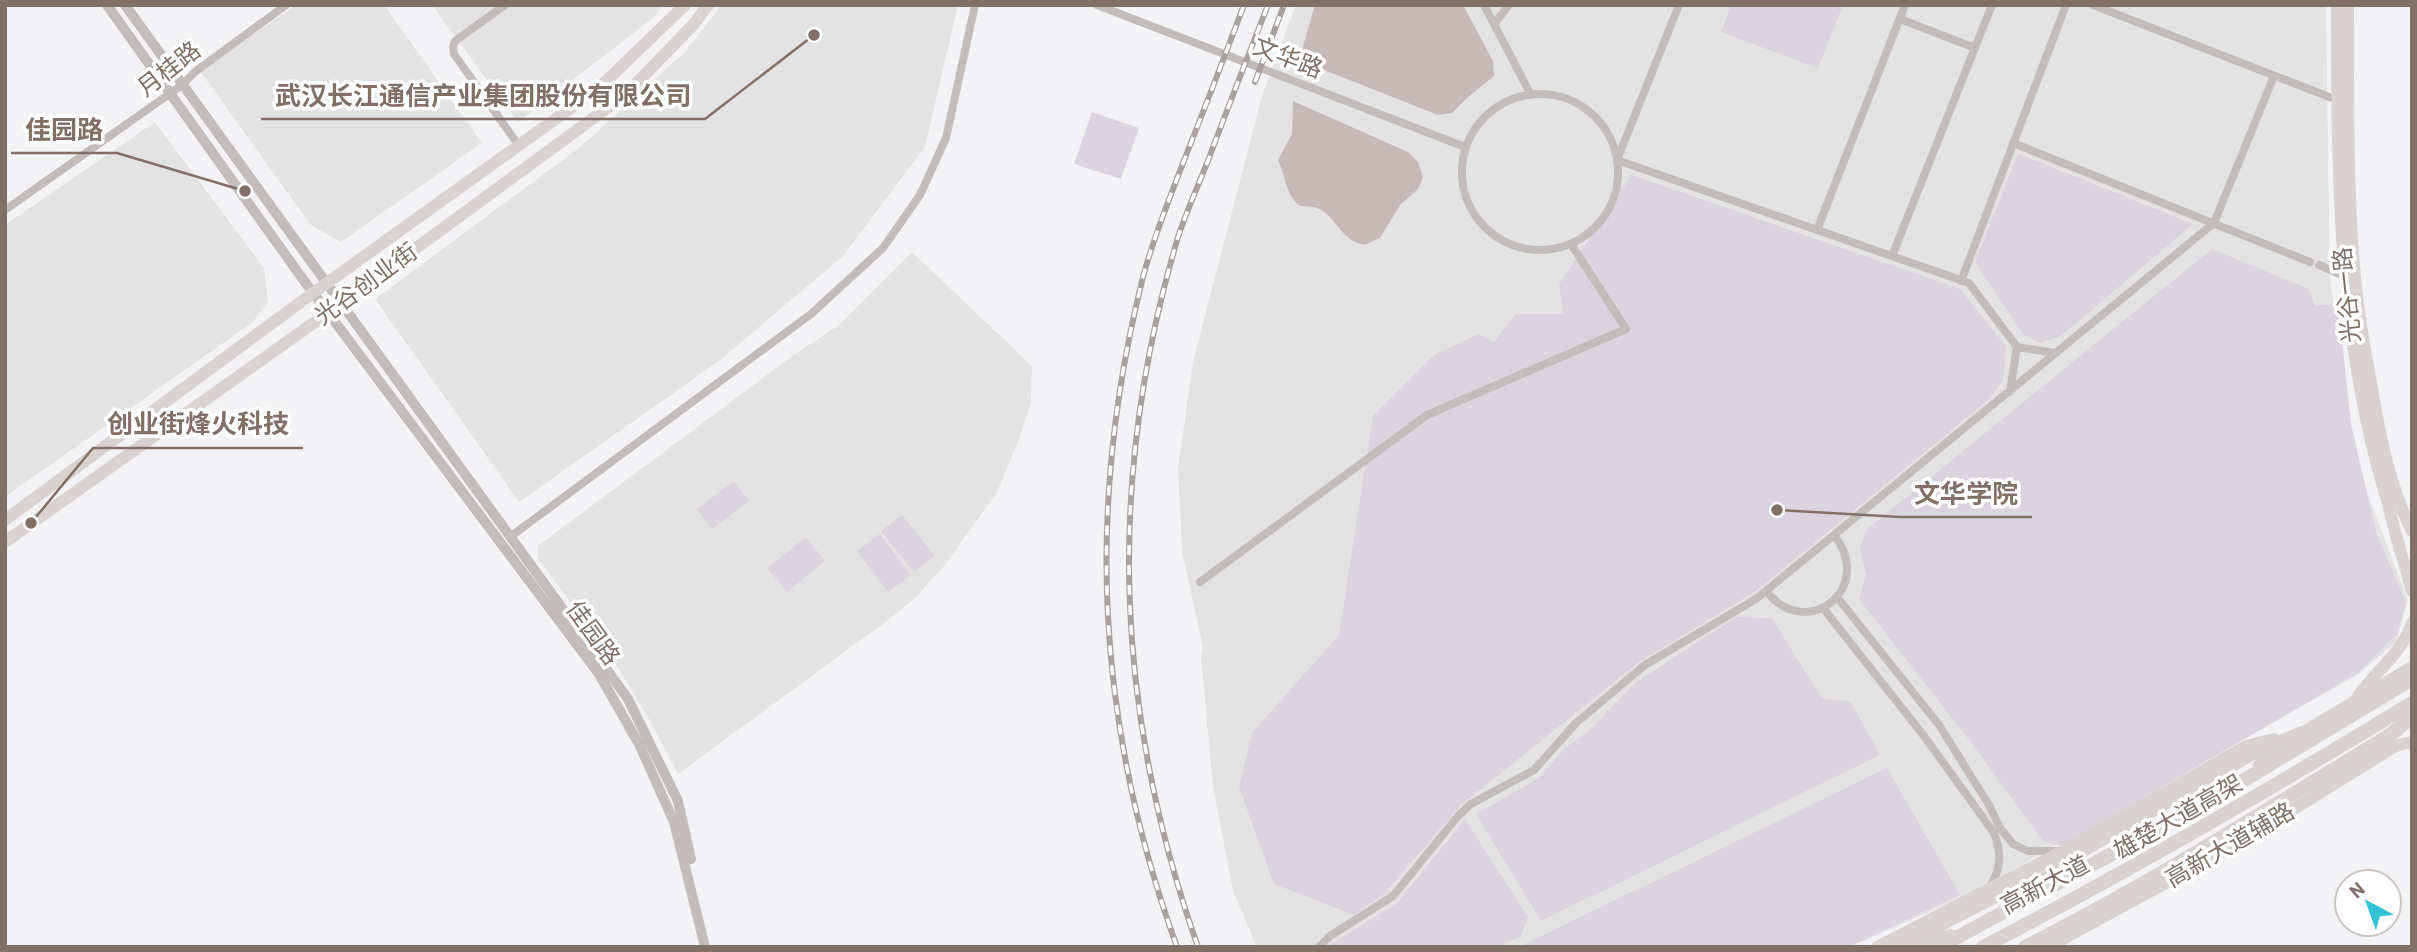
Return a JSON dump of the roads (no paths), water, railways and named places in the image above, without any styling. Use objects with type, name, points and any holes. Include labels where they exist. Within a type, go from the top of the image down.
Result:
[{"type":"highway","name":"雄楚大道高架","points":[[1939,947],[2201,806],[2412,678]]},
{"type":"highway","name":"雄楚大道高架","points":[[1983,947],[2210,824],[2412,703]]},
{"type":"highway","points":[[2025,947],[2234,831],[2390,735],[2412,717]]},
{"type":"highway","points":[[2390,735],[2412,730]]},
{"type":"highway","points":[[1896,947],[2069,858],[2253,753],[2302,733]]},
{"type":"main road","name":"光谷创业街","points":[[5,520],[313,293],[600,87],[685,5]]},
{"type":"main road","name":"光谷创业街","points":[[5,542],[328,312],[625,94],[693,25],[708,5]]},
{"type":"main road","name":"光谷一路","points":[[2337,5],[2339,202],[2344,276],[2360,391],[2376,464],[2397,539],[2412,578]]},
{"type":"main road","name":"光谷一路","points":[[2348,5],[2350,204],[2355,279],[2374,404],[2402,512],[2412,531]]},
{"type":"main road","points":[[2402,512],[2412,524]]},
{"type":"main road","points":[[2397,539],[2412,591]]},
{"type":"main road","points":[[2354,701],[2372,676],[2399,650],[2412,624]]},
{"type":"main road","name":"高新大道","points":[[1927,947],[2113,849],[2259,764],[2302,733],[2412,667]]},
{"type":"main road","name":"高新大道","points":[[1997,947],[2144,867],[2412,710]]},
{"type":"main road","points":[[1877,947],[2061,852],[2246,746],[2302,733]]},
{"type":"main road","points":[[2259,764],[2297,742],[2313,744],[2320,748],[2314,768]]},
{"type":"main road","name":"高新大道辅路","points":[[2048,947],[2241,842],[2389,750],[2412,742]]},
{"type":"main road","points":[[1902,947],[1950,935]]},
{"type":"street","name":"佳园路","points":[[107,5],[313,293],[599,674],[639,744],[674,822],[705,947]]},
{"type":"street","name":"佳园路","points":[[125,5],[628,699],[678,801],[712,947]]},
{"type":"street","name":"月桂路","points":[[5,210],[170,94],[195,71],[286,5]]},
{"type":"street","points":[[505,5],[455,41],[453,47],[454,54],[519,146]]},
{"type":"street","points":[[510,537],[811,314],[883,248],[920,195],[946,138],[975,5]]},
{"type":"street","name":"文华路","points":[[1097,5],[1465,147]]},
{"type":"street","points":[[1484,5],[1531,95]]},
{"type":"street","points":[[1494,24],[1508,5]]},
{"type":"street","points":[[1617,160],[1679,5]]},
{"type":"street","points":[[1817,230],[1905,5]]},
{"type":"street","points":[[1892,256],[1992,5]]},
{"type":"street","points":[[1961,281],[2066,5]]},
{"type":"street","points":[[2093,5],[2337,100]]},
{"type":"street","points":[[1900,19],[1975,48]]},
{"type":"street","points":[[1319,947],[1330,936],[1393,896],[1471,804],[1534,770],[1576,723],[1645,664],[1766,591],[2214,223],[2274,76]]},
{"type":"street","points":[[1546,94],[1572,100],[1593,114],[1609,135],[1617,160],[1617,186],[1608,210],[1592,230],[1571,244],[1545,250],[1520,248],[1496,238],[1477,220],[1465,198],[1461,173],[1465,147],[1478,124],[1497,106],[1521,96],[1531,95],[1546,94]]},
{"type":"street","points":[[2013,143],[2344,276]]},
{"type":"street","points":[[1617,160],[1969,283],[2017,347],[2055,354]]},
{"type":"street","points":[[1200,582],[1427,415],[1626,329],[1571,244]]},
{"type":"street","points":[[2010,391],[2017,347]]},
{"type":"street","points":[[1766,591],[1778,604],[1792,611],[1807,612],[1823,608],[1837,597],[1846,581],[1848,567],[1845,552],[1833,535]]},
{"type":"street","points":[[1837,597],[1938,725],[1989,805],[2000,828],[2013,844],[2028,851],[2061,852]]},
{"type":"street","points":[[1823,608],[1924,736],[1994,833],[2000,847],[2000,860],[1998,873],[1989,889]]},
{"type":"railway","points":[[1177,947],[1150,863],[1129,780],[1115,697],[1108,615],[1107,531],[1112,448],[1124,363],[1147,263],[1244,5]]},
{"type":"railway","points":[[1198,947],[1170,858],[1149,769],[1136,681],[1129,594],[1131,505],[1139,417],[1155,327],[1178,237],[1268,5]]},
{"type":"railway","points":[[1255,82],[1284,5]]},
{"type":"place","name":"武汉长江通信产业集团股份有限公司","points":[[814,35]]},
{"type":"place","name":"佳园路","points":[[245,191]]},
{"type":"place","name":"文华学院","points":[[1777,510]]},
{"type":"place","name":"创业街烽火科技","points":[[31,523]]}]
